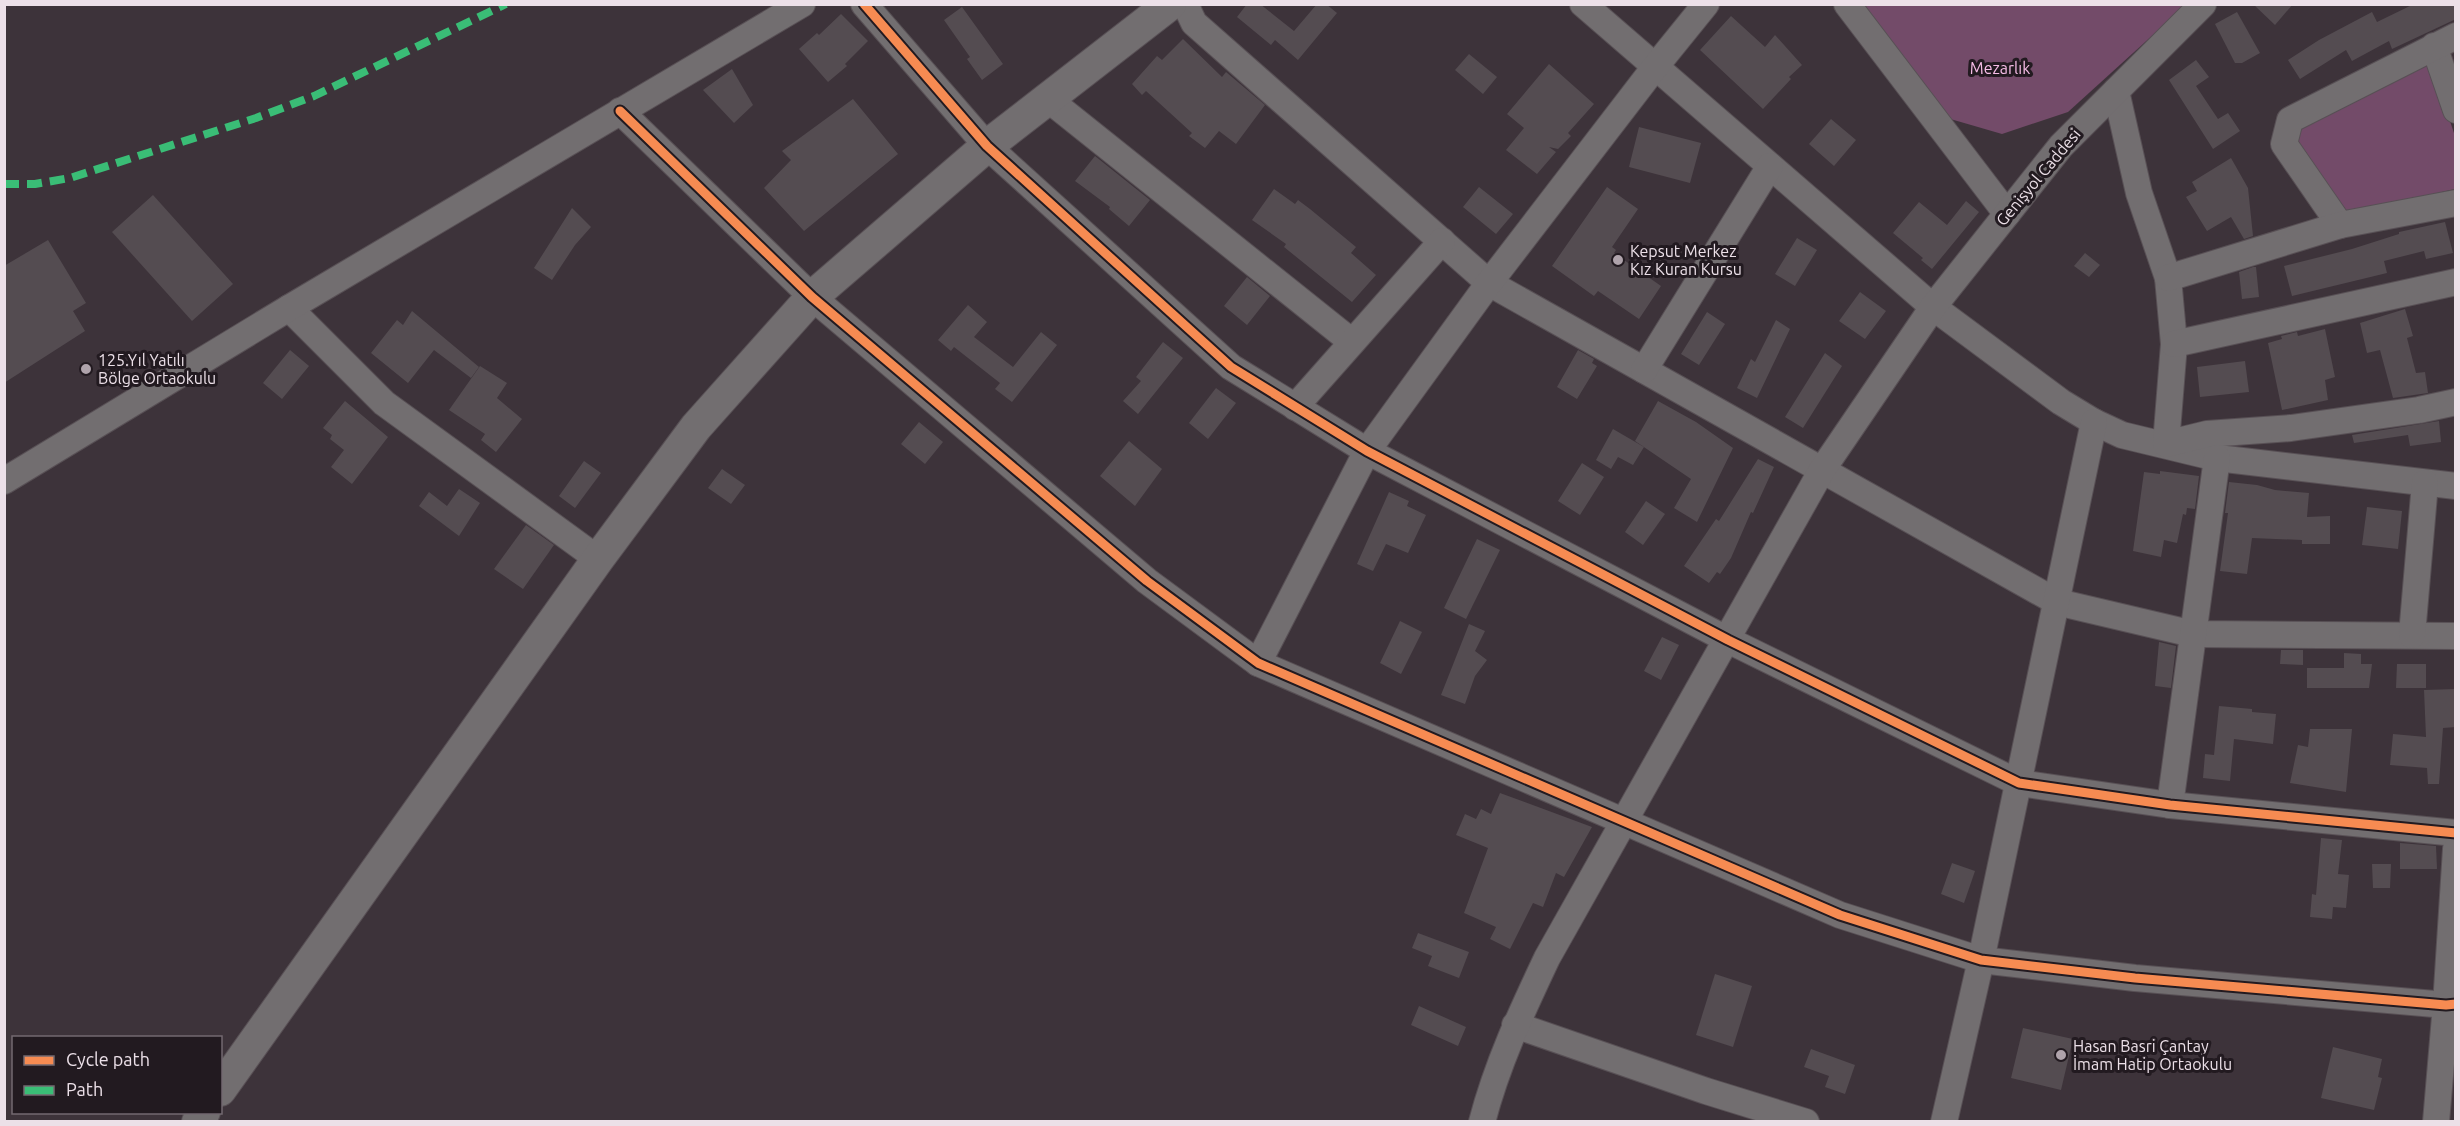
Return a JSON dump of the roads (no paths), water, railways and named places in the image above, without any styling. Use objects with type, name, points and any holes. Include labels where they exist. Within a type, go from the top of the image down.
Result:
[{"type":"street","points":[[4,481],[289,308],[802,4]]},
{"type":"street","points":[[864,4],[987,146],[1231,367],[1367,451],[1728,640],[2019,783],[2170,805],[2456,833]]},
{"type":"street","points":[[222,1087],[598,559],[696,427],[812,297],[987,146],[1170,4]]},
{"type":"street","points":[[1185,4],[1194,23],[1489,283],[2057,602],[2193,634],[2456,636]]},
{"type":"street","points":[[1583,4],[1933,307],[2061,402],[2094,422],[2122,435],[2217,458],[2456,486]]},
{"type":"street","points":[[1258,663],[1367,451],[1489,283],[1706,4]]},
{"type":"street","points":[[1847,4],[2007,214]]},
{"type":"street","name":"Genişyol Caddesi","points":[[1482,1122],[1489,1095],[1515,1025],[1547,958],[1822,470],[1933,307],[2061,146],[2204,4]]},
{"type":"street","points":[[2340,225],[2284,144],[2290,120],[2445,41],[2456,110]]},
{"type":"street","points":[[2116,91],[2139,193],[2168,278],[2174,344],[2166,444]]},
{"type":"street","points":[[1048,99],[1352,342]]},
{"type":"street","points":[[620,111],[812,297],[1147,581],[1258,663],[1840,915],[1981,960],[2134,978],[2451,1005]]},
{"type":"street","points":[[1644,370],[1770,166]]},
{"type":"street","points":[[2168,278],[2340,225],[2456,203]]},
{"type":"street","points":[[1295,407],[1442,241]]},
{"type":"street","points":[[2174,344],[2456,282]]},
{"type":"street","points":[[289,308],[384,403],[598,559]]},
{"type":"street","points":[[2166,444],[2207,434],[2302,427],[2419,410],[2456,402]]},
{"type":"street","points":[[1944,1122],[2019,783],[2094,422]]},
{"type":"street","points":[[2170,805],[2217,458]]},
{"type":"street","points":[[2412,635],[2425,483]]},
{"type":"street","points":[[2436,1122],[2451,1005],[2456,849]]},
{"type":"street","points":[[1515,1025],[1706,1091],[1806,1122]]},
{"type":"place","name":"Kepsut Merkez Kız Kuran Kursu","points":[[1618,260]]},
{"type":"place","name":"125.Yıl Yatılı Bölge Ortaokulu","points":[[86,369]]},
{"type":"place","name":"Hasan Basri Çantay İmam Hatip Ortaokulu","points":[[2061,1055]]},
{"type":"park label","name":"Mezarlık","points":[[2000,68]]}]
